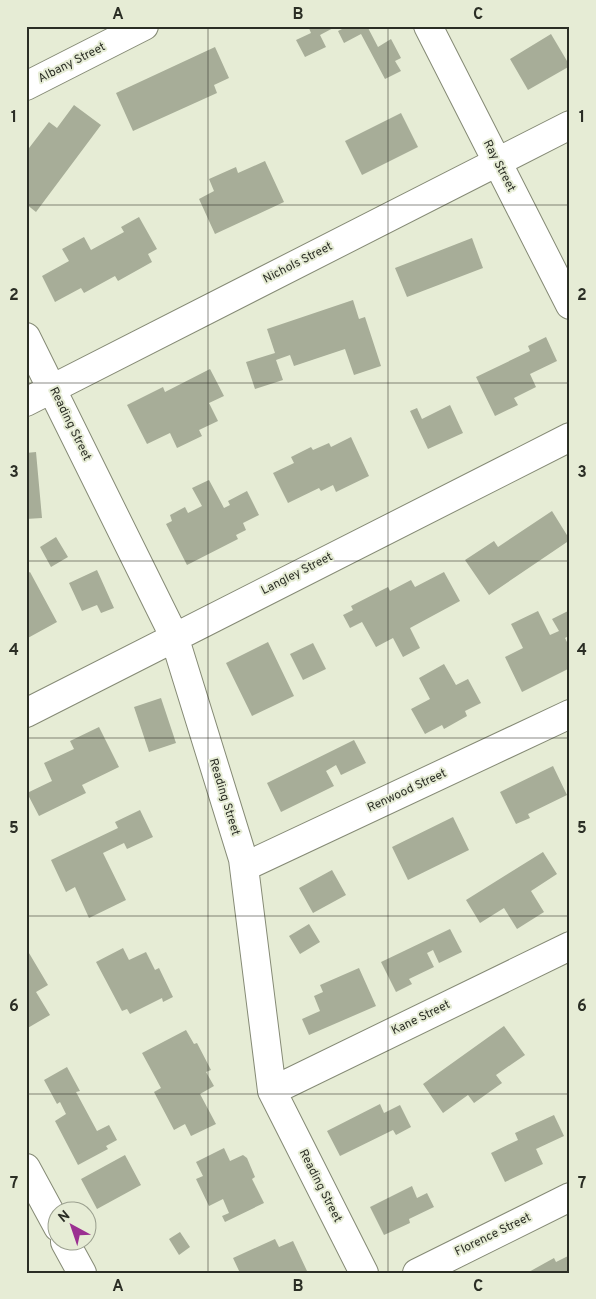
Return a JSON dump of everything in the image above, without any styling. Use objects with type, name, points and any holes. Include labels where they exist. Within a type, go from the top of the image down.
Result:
[{"type":"street","name":"Albany Street","points":[[26,86],[144,26]]},
{"type":"street","name":"Ray Street","points":[[428,26],[570,305]]},
{"type":"street","name":"Nichols Street","points":[[26,402],[570,125]]},
{"type":"street","name":"Reading Street","points":[[26,338],[174,636],[244,867],[272,1091],[364,1273]]},
{"type":"street","name":"Langley Street","points":[[26,712],[570,438]]},
{"type":"street","name":"Renwood Street","points":[[244,867],[570,714]]},
{"type":"street","name":"Kane Street","points":[[272,1091],[570,946]]},
{"type":"street","points":[[26,1168],[48,1209]]},
{"type":"street","name":"Florence Street","points":[[417,1273],[570,1197]]},
{"type":"street","points":[[70,1252],[82,1273]]},
{"type":"building","points":[[308,26],[337,26],[320,35],[326,47],[305,57],[296,40],[311,33]]},
{"type":"building","points":[[348,26],[367,26],[378,47],[391,39],[401,58],[395,61],[401,71],[385,79],[361,34],[344,43],[338,31]]},
{"type":"building","points":[[551,34],[570,66],[528,90],[510,59]]},
{"type":"building","points":[[215,47],[229,78],[214,85],[217,93],[133,131],[116,93]]},
{"type":"building","points":[[74,105],[101,125],[36,212],[26,204],[26,152],[49,122],[57,128]]},
{"type":"building","points":[[401,113],[418,147],[362,175],[345,141]]},
{"type":"building","points":[[265,161],[284,202],[215,234],[199,199],[214,191],[209,179],[236,167],[238,173]]},
{"type":"building","points":[[139,217],[157,249],[148,254],[152,262],[118,281],[115,276],[84,293],[81,288],[55,302],[42,276],[69,261],[62,249],[84,237],[91,250],[124,232],[121,227]]},
{"type":"building","points":[[472,238],[483,268],[407,297],[395,268]]},
{"type":"building","points":[[353,300],[359,319],[365,317],[381,366],[354,375],[345,349],[294,366],[290,355],[276,360],[283,380],[255,389],[246,362],[275,353],[267,329]]},
{"type":"building","points":[[546,337],[557,361],[530,374],[536,387],[514,398],[518,405],[495,416],[476,377],[530,351],[528,346]]},
{"type":"building","points":[[210,369],[224,396],[209,403],[218,421],[199,430],[202,436],[177,448],[170,433],[147,444],[127,405],[163,387],[165,392]]},
{"type":"building","points":[[450,405],[463,433],[428,449],[410,411],[417,408],[422,419]]},
{"type":"building","points":[[351,437],[369,476],[336,492],[333,485],[321,491],[319,488],[288,503],[273,473],[294,463],[291,457],[311,447],[313,450],[329,443],[331,447]]},
{"type":"building","points":[[36,452],[42,518],[26,519],[26,453]]},
{"type":"building","points":[[209,480],[224,508],[230,505],[228,501],[247,491],[259,515],[243,523],[246,530],[236,535],[238,539],[187,565],[166,524],[172,521],[170,515],[185,507],[188,513],[202,506],[192,488]]},
{"type":"building","points":[[552,511],[570,540],[489,595],[465,560],[494,541],[498,547]]},
{"type":"building","points":[[56,537],[68,557],[51,567],[40,547]]},
{"type":"building","points":[[97,570],[114,608],[101,613],[97,605],[82,611],[69,583]]},
{"type":"building","points":[[30,572],[57,622],[26,639],[26,574]]},
{"type":"building","points":[[444,572],[460,601],[410,628],[420,648],[403,657],[393,638],[376,647],[362,622],[350,628],[343,615],[353,610],[351,606],[388,587],[390,591],[411,580],[415,587]]},
{"type":"building","points":[[570,610],[570,635],[565,638],[570,648],[570,668],[522,692],[505,657],[523,648],[511,624],[538,611],[550,635],[559,631],[552,619]]},
{"type":"building","points":[[268,642],[294,696],[252,716],[226,663]]},
{"type":"building","points":[[313,643],[326,669],[303,680],[290,654]]},
{"type":"building","points":[[444,664],[456,685],[468,679],[481,703],[465,711],[467,716],[444,729],[442,725],[425,734],[411,709],[430,699],[419,678]]},
{"type":"building","points":[[161,698],[176,743],[149,752],[134,707]]},
{"type":"building","points":[[99,727],[119,767],[82,785],[86,793],[39,816],[27,793],[52,781],[44,763],[74,749],[70,741]]},
{"type":"building","points":[[354,740],[366,763],[341,775],[336,765],[326,771],[334,786],[281,812],[267,783]]},
{"type":"building","points":[[553,766],[567,795],[528,814],[530,818],[516,824],[500,792]]},
{"type":"building","points":[[140,810],[153,837],[127,849],[124,843],[103,853],[126,900],[89,918],[75,887],[66,892],[51,860],[118,828],[115,822]]},
{"type":"building","points":[[453,817],[469,850],[408,880],[392,847]]},
{"type":"building","points":[[543,852],[557,874],[531,891],[544,912],[517,929],[504,908],[480,923],[466,900]]},
{"type":"building","points":[[332,870],[346,895],[313,913],[299,888]]},
{"type":"building","points":[[309,924],[320,942],[300,954],[289,936]]},
{"type":"building","points":[[450,929],[462,952],[439,963],[433,950],[427,953],[434,967],[409,979],[412,984],[396,992],[381,962]]},
{"type":"building","points":[[26,948],[48,985],[36,992],[50,1015],[26,1029]]},
{"type":"building","points":[[123,948],[129,960],[146,952],[155,970],[159,968],[173,997],[163,1002],[162,998],[130,1014],[127,1009],[122,1011],[96,962]]},
{"type":"building","points":[[359,968],[376,1006],[309,1035],[302,1019],[320,1011],[314,996],[323,992],[320,985]]},
{"type":"building","points":[[504,1026],[525,1055],[496,1075],[502,1083],[474,1103],[468,1095],[443,1113],[423,1084]]},
{"type":"building","points":[[186,1030],[194,1044],[197,1043],[211,1070],[206,1072],[214,1086],[200,1094],[216,1124],[191,1136],[185,1124],[174,1130],[154,1092],[161,1088],[142,1053]]},
{"type":"building","points":[[67,1067],[80,1091],[76,1092],[97,1131],[109,1125],[117,1140],[106,1146],[108,1149],[78,1165],[55,1121],[66,1114],[60,1102],[57,1104],[44,1080]]},
{"type":"building","points":[[380,1104],[384,1113],[400,1105],[411,1127],[396,1135],[393,1130],[340,1156],[327,1131]]},
{"type":"building","points":[[554,1115],[564,1136],[536,1149],[543,1164],[505,1182],[491,1153],[518,1140],[515,1133]]},
{"type":"building","points":[[224,1148],[230,1161],[243,1155],[247,1158],[255,1177],[252,1179],[264,1203],[225,1222],[222,1216],[229,1213],[223,1199],[209,1206],[196,1179],[203,1176],[196,1162]]},
{"type":"building","points":[[125,1155],[141,1185],[98,1208],[98,1202],[93,1202],[81,1179]]},
{"type":"building","points":[[412,1186],[417,1198],[427,1193],[434,1207],[409,1219],[410,1223],[384,1235],[370,1207]]},
{"type":"building","points":[[180,1232],[190,1247],[179,1255],[169,1239]]},
{"type":"building","points":[[275,1239],[279,1247],[293,1241],[307,1271],[240,1273],[233,1258]]},
{"type":"building","points":[[570,1255],[570,1273],[527,1273],[554,1258],[556,1262]]}]
